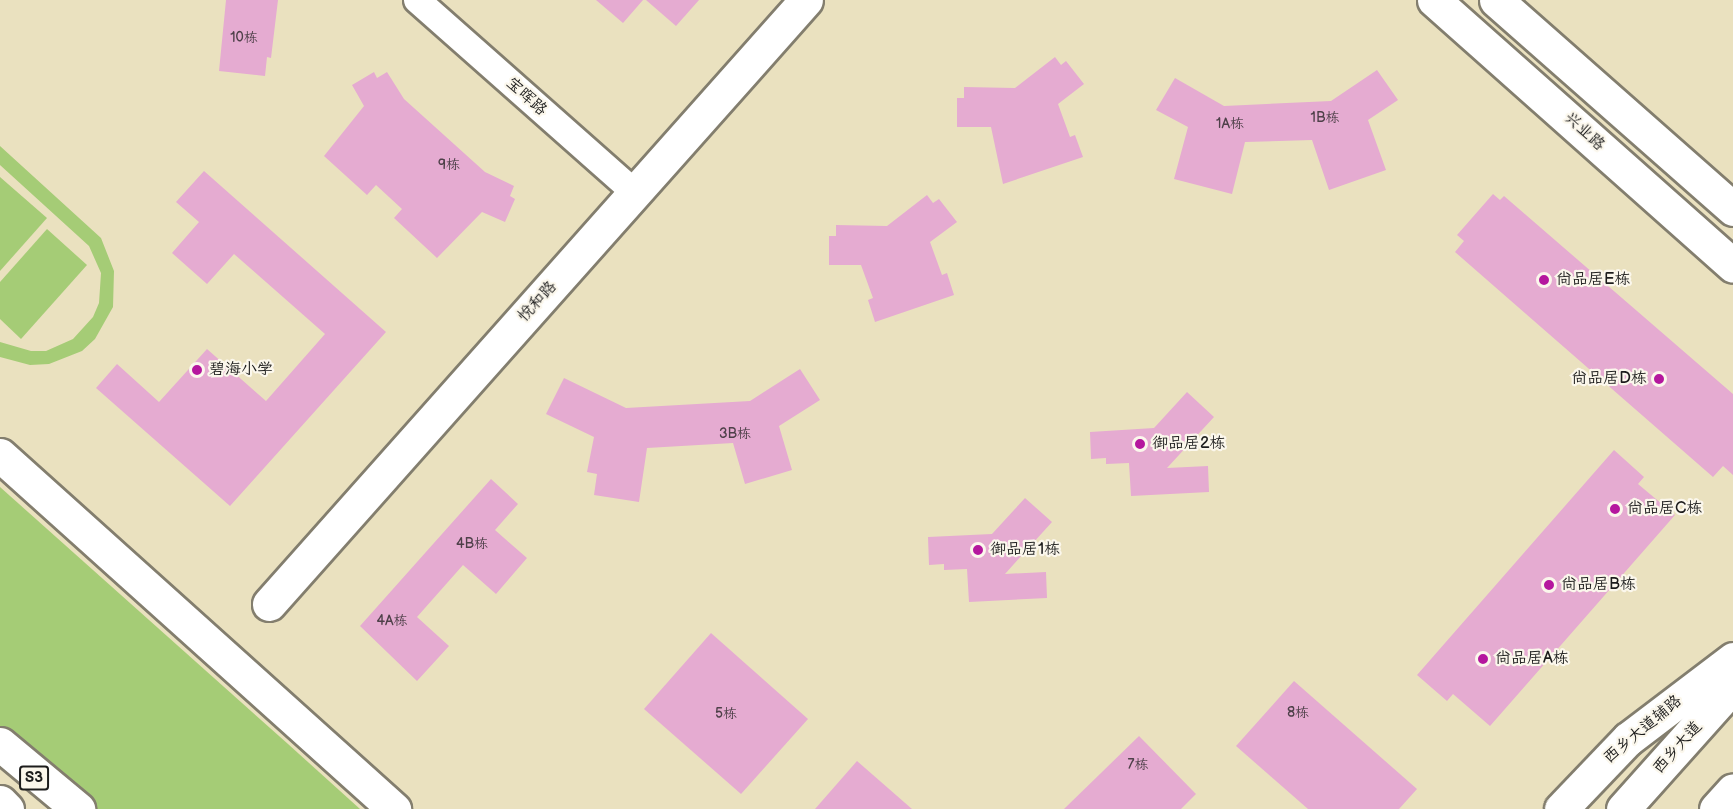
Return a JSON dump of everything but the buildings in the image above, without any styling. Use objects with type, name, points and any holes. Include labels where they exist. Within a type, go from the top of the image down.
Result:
[{"type":"main road","name":"悦和路","points":[[269,604],[806,0]]},
{"type":"main road","name":"兴业路","points":[[1434,0],[1733,265]]},
{"type":"main road","points":[[1496,0],[1733,209]]},
{"type":"main road","points":[[0,455],[394,809]]},
{"type":"main road","name":"西乡大道辅路","points":[[1562,809],[1628,739],[1733,659]]},
{"type":"main road","name":"西乡大道","points":[[1623,809],[1733,686]]},
{"type":"main road","points":[[0,746],[78,809]]},
{"type":"main road","name":"S3","points":[[0,746],[67,809]]},
{"type":"main road","points":[[1716,809],[1733,790]]},
{"type":"main road","points":[[0,802],[7,809]]},
{"type":"street","name":"宝晖路","points":[[417,0],[635,193]]},
{"type":"green space","points":[[0,146],[101,238],[114,271],[113,307],[95,339],[82,351],[49,364],[30,365],[0,357],[0,342],[31,351],[46,351],[73,339],[93,317],[99,303],[101,273],[89,246],[0,165]]},
{"type":"green space","points":[[0,177],[47,218],[0,271]]},
{"type":"green space","points":[[47,229],[87,265],[21,339],[0,319],[0,282]]},
{"type":"green space","points":[[0,487],[360,809],[48,809],[0,765]]},
{"type":"place","name":"尚品居E栋","points":[[1544,280]]},
{"type":"place","name":"碧海小学","points":[[197,370]]},
{"type":"place","name":"尚品居D栋","points":[[1659,379]]},
{"type":"place","name":"御品居2栋","points":[[1140,444]]},
{"type":"place","name":"尚品居C栋","points":[[1615,509]]},
{"type":"place","name":"御品居1栋","points":[[978,550]]},
{"type":"place","name":"尚品居B栋","points":[[1549,585]]},
{"type":"place","name":"尚品居A栋","points":[[1483,659]]}]
